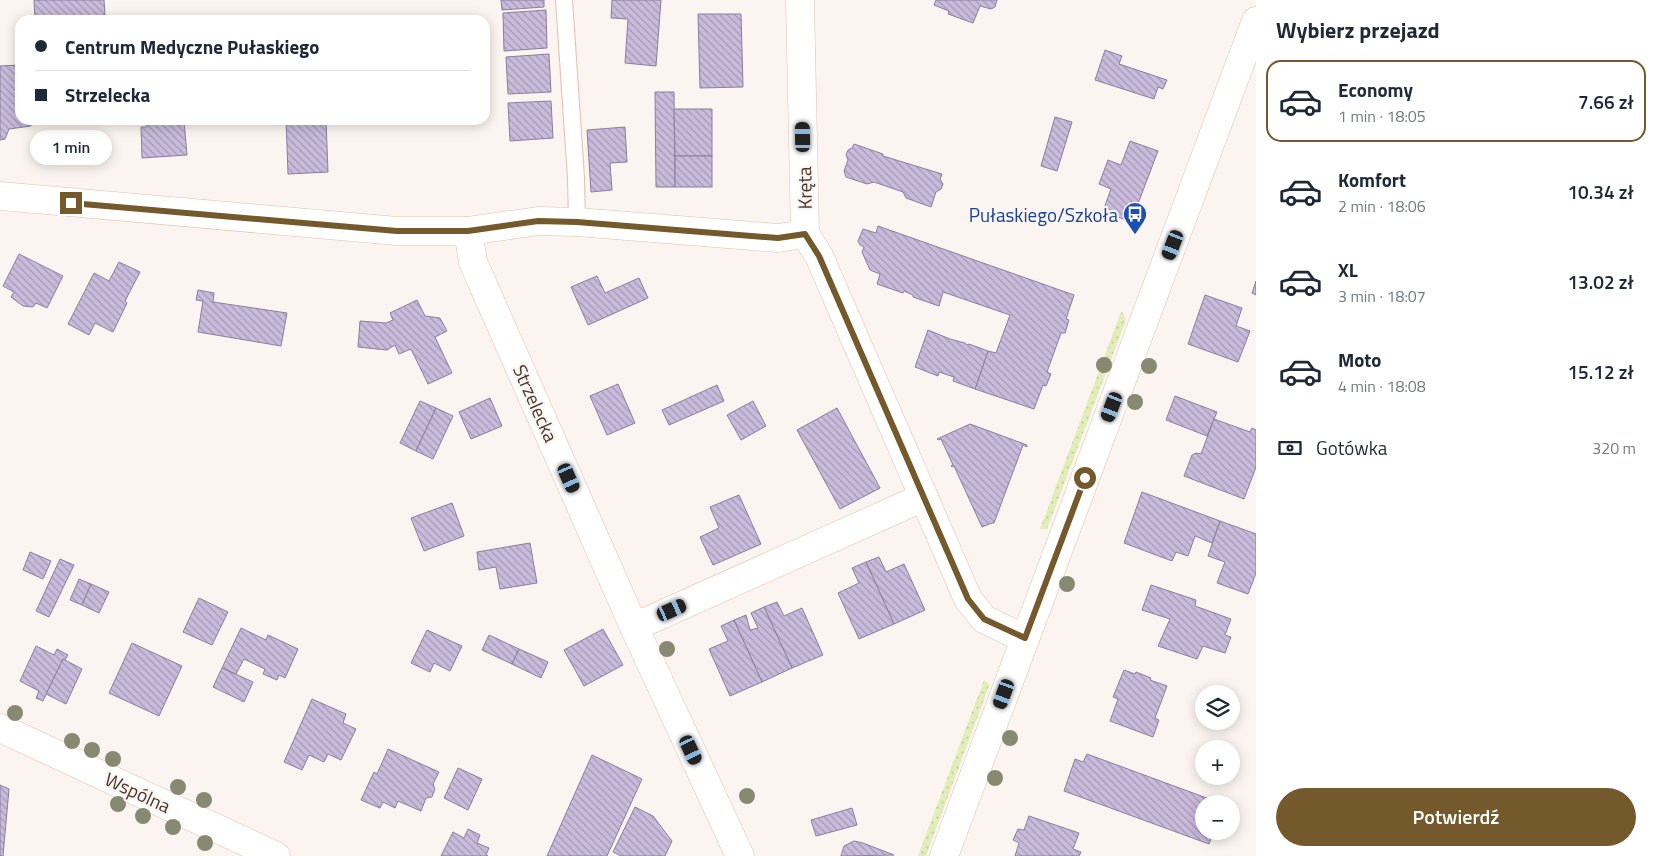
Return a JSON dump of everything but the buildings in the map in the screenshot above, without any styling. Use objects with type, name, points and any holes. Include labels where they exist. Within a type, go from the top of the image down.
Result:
[{"type":"street","name":"Kręta","points":[[800,0],[805,234],[819,256],[968,599],[984,619],[1025,638]]},
{"type":"street","points":[[944,856],[1256,21]]},
{"type":"street","points":[[0,196],[397,231],[468,231],[538,221],[577,222],[778,238],[805,234]]},
{"type":"street","name":"Strzelecka","points":[[468,231],[473,262],[634,627],[740,856]]},
{"type":"street","points":[[634,627],[924,497]]},
{"type":"street","name":"Wspólna","points":[[0,728],[276,856]]},
{"type":"lane","points":[[564,0],[576,178],[577,222]]},
{"type":"green space","points":[[1121,312],[1126,320],[1047,529],[1040,529]]},
{"type":"green space","points":[[984,680],[989,686],[926,856],[918,856]]},
{"type":"place","name":"Pułaskiego/Szkoła","points":[[1135,235]]},
{"type":"route","points":[[71,203],[397,231],[468,231],[538,221],[577,222],[778,238],[805,234],[819,256],[968,599],[984,619],[1025,638],[1085,478]]}]
